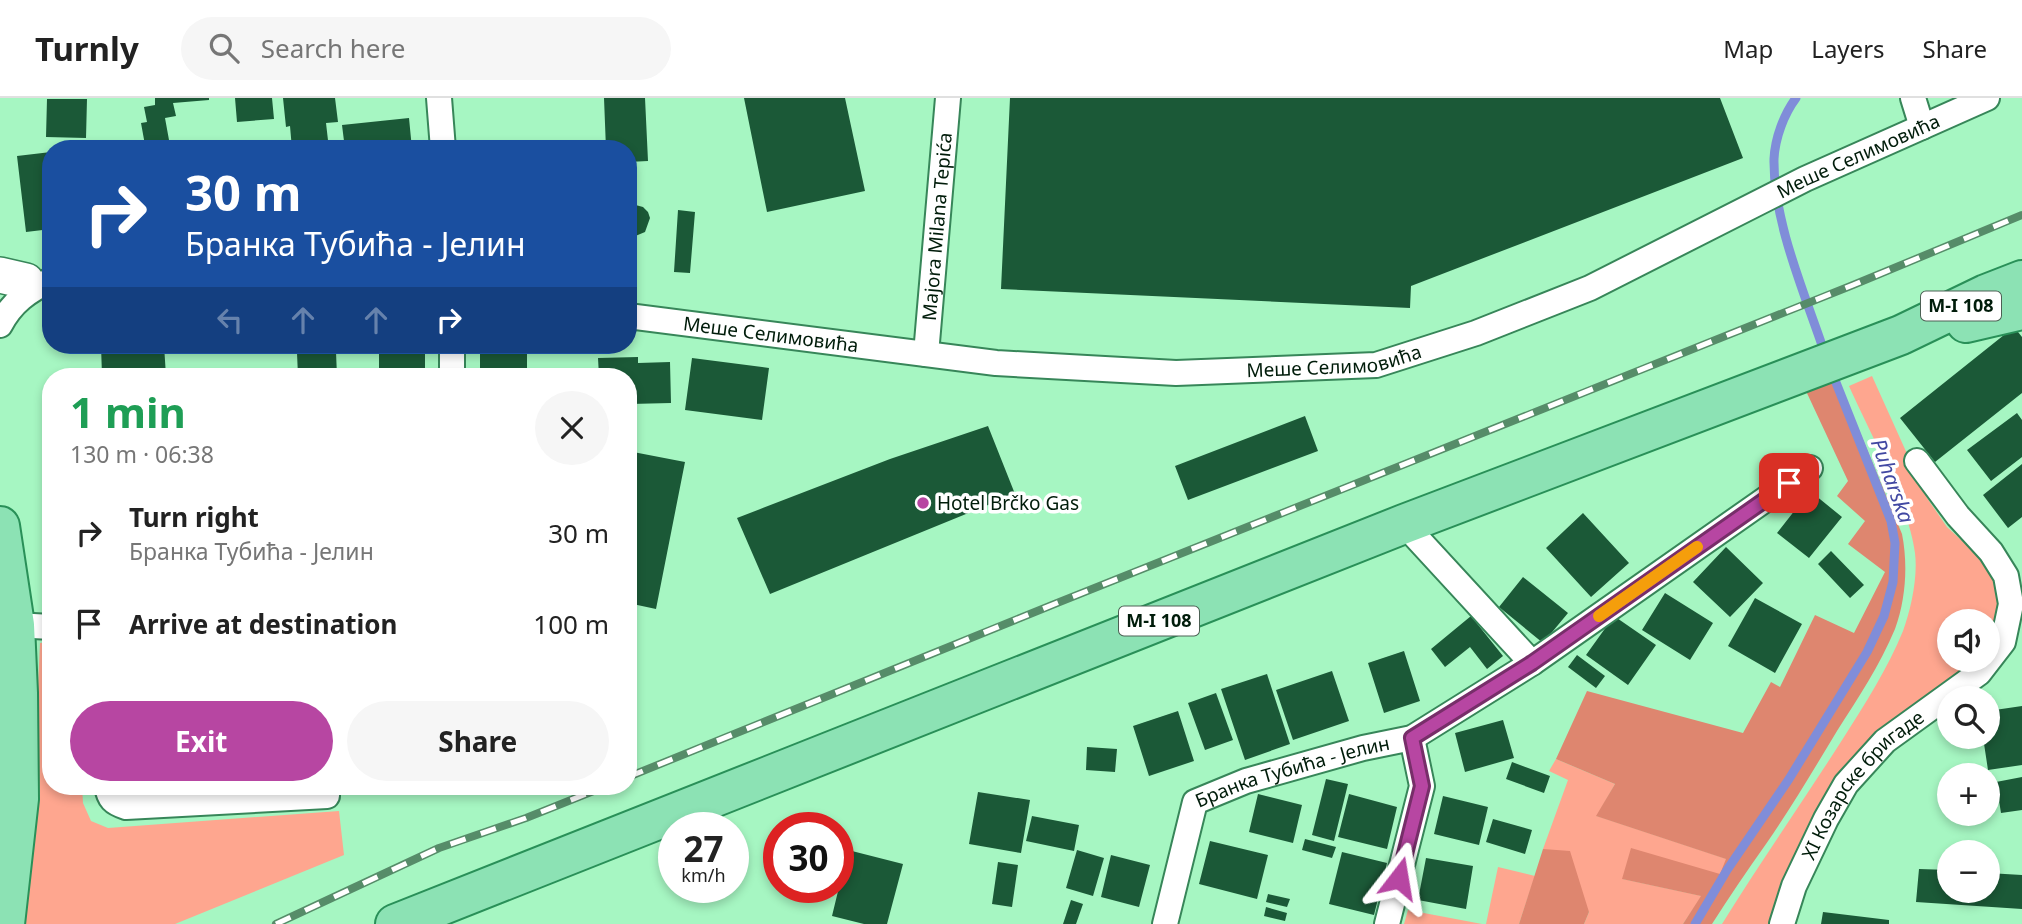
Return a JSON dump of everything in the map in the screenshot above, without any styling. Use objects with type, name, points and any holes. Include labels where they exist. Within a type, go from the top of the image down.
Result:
[{"type":"main road","name":"M-I 108","points":[[400,923],[1404,524],[1885,341],[2022,280]]},
{"type":"main road","name":"M-I 108","points":[[1885,341],[2022,310]]},
{"type":"main road","points":[[0,526],[33,626],[19,799],[5,924]]},
{"type":"street","points":[[439,98],[442,140]]},
{"type":"street","name":"Majora Milana Tepića","points":[[926,354],[948,98]]},
{"type":"street","points":[[1913,98],[1922,127]]},
{"type":"street","name":"Меше Селимовића","points":[[637,317],[996,363],[1176,373],[1376,365],[1476,333],[1590,288],[1805,178],[1987,98]]},
{"type":"street","points":[[0,325],[14,303],[24,294],[26,280]]},
{"type":"street","name":"XI Козарске бригаде","points":[[1782,924],[1794,886],[1846,784],[1885,741],[1979,673],[2003,642],[2011,604],[2006,576],[1991,552],[1958,516],[1917,461]]},
{"type":"street","name":"Бранка Тубића - Јелин","points":[[1165,924],[1195,802],[1246,780],[1363,748],[1412,738],[1532,663],[1810,468]]},
{"type":"street","points":[[1404,524],[1532,663]]},
{"type":"street","points":[[1387,924],[1422,786],[1412,738]]},
{"type":"street","points":[[109,795],[115,804],[125,807],[327,796]]},
{"type":"shaded area","points":[[1872,376],[1927,498],[1947,527],[1984,561],[2004,592],[2008,609],[2004,647],[2000,654],[2000,609],[1937,609],[1937,672],[1987,672],[1971,686],[1937,686],[1937,709],[1883,751],[1854,781],[1823,828],[1804,868],[1783,924],[1722,924],[1876,685],[1903,631],[1915,582],[1916,562],[1905,512],[1849,386]]},
{"type":"shaded area","points":[[1838,379],[1902,534],[1905,582],[1899,618],[1883,655],[1861,694],[1712,924],[1683,924],[1701,896],[1622,879],[1631,848],[1720,874],[1726,859],[1596,816],[1615,784],[1556,759],[1587,691],[1743,733],[1771,682],[1780,687],[1815,615],[1854,633],[1885,572],[1848,544],[1865,521],[1837,496],[1848,481],[1806,391]]},
{"type":"shaded area","points":[[40,643],[42,795],[83,795],[91,821],[108,828],[339,811],[344,855],[175,924],[22,924],[29,885]]},
{"type":"shaded area","points":[[1556,759],[1615,784],[1597,816],[1727,859],[1721,874],[1623,879],[1702,896],[1683,924],[1584,924],[1589,912],[1543,849],[1568,780],[1549,771]]},
{"type":"shaded area","points":[[1543,849],[1570,851],[1589,912],[1584,924],[1519,924]]},
{"type":"shaded area","points":[[1498,867],[1535,876],[1519,924],[1486,924]]},
{"type":"shaded area","points":[[1408,910],[1482,924],[1404,924]]},
{"type":"building","points":[[155,98],[209,98],[173,103],[176,116],[165,118],[169,140],[144,140],[141,123],[147,122],[144,107],[155,105]]},
{"type":"building","points":[[235,98],[272,98],[274,119],[237,122]]},
{"type":"building","points":[[283,98],[335,98],[338,122],[326,123],[328,140],[291,140],[290,126],[286,127]]},
{"type":"building","points":[[604,98],[645,98],[648,161],[637,162],[637,140],[606,140]]},
{"type":"building","points":[[744,98],[845,98],[865,191],[767,212]]},
{"type":"building","points":[[1010,98],[1720,98],[1743,158],[1411,286],[1410,308],[1001,289]]},
{"type":"building","points":[[47,99],[87,99],[86,138],[46,137]]},
{"type":"building","points":[[409,118],[411,140],[344,140],[342,125]]},
{"type":"building","points":[[42,153],[42,230],[26,232],[17,156]]},
{"type":"building","points":[[637,205],[643,207],[650,218],[645,232],[637,235]]},
{"type":"building","points":[[678,210],[695,212],[690,273],[674,272]]},
{"type":"building","points":[[2014,327],[2022,337],[2022,393],[1935,462],[1900,418]]},
{"type":"building","points":[[101,354],[165,354],[165,368],[102,368]]},
{"type":"building","points":[[297,354],[336,354],[337,368],[298,368]]},
{"type":"building","points":[[379,354],[425,354],[425,368],[379,368]]},
{"type":"building","points":[[480,354],[527,354],[527,368],[480,368]]},
{"type":"building","points":[[638,357],[638,363],[670,362],[671,403],[637,404],[637,368],[599,368],[598,358]]},
{"type":"building","points":[[692,358],[769,368],[762,420],[685,410]]},
{"type":"building","points":[[2017,413],[2022,420],[2022,457],[1991,481],[1967,450]]},
{"type":"building","points":[[1305,416],[1318,451],[1188,500],[1175,466]]},
{"type":"building","points":[[988,426],[1015,494],[770,594],[737,518],[890,459]]},
{"type":"building","points":[[637,453],[685,462],[656,609],[637,605]]},
{"type":"building","points":[[2022,464],[2022,517],[2008,528],[1983,495]]},
{"type":"building","points":[[1810,491],[1842,517],[1809,558],[1777,533]]},
{"type":"building","points":[[1583,513],[1629,563],[1591,597],[1546,548]]},
{"type":"building","points":[[1726,547],[1763,583],[1730,617],[1693,582]]},
{"type":"building","points":[[1831,551],[1864,585],[1850,598],[1818,564]]},
{"type":"building","points":[[1523,577],[1568,613],[1543,643],[1499,607]]},
{"type":"building","points":[[1665,593],[1713,623],[1690,660],[1642,630]]},
{"type":"building","points":[[1755,598],[1802,624],[1775,673],[1728,646]]},
{"type":"building","points":[[1471,616],[1503,656],[1487,669],[1470,647],[1445,667],[1431,649]]},
{"type":"building","points":[[1614,616],[1656,645],[1628,685],[1586,655]]},
{"type":"building","points":[[1404,651],[1420,701],[1384,713],[1368,663]]},
{"type":"building","points":[[1577,655],[1605,676],[1596,688],[1568,667]]},
{"type":"building","points":[[1332,671],[1349,721],[1293,740],[1276,690]]},
{"type":"building","points":[[1267,674],[1290,744],[1245,760],[1221,689]]},
{"type":"building","points":[[1216,693],[1233,740],[1205,750],[1188,703]]},
{"type":"building","points":[[2022,706],[2022,765],[2000,768],[2000,763],[1987,763],[1985,749],[2000,749],[2000,709]]},
{"type":"building","points":[[1178,711],[1194,761],[1149,776],[1133,726]]},
{"type":"building","points":[[1503,720],[1514,758],[1465,772],[1455,733]]},
{"type":"building","points":[[1087,747],[1117,749],[1115,772],[1086,770]]},
{"type":"building","points":[[1512,762],[1550,776],[1544,793],[1506,779]]},
{"type":"building","points":[[2022,777],[2022,810],[2001,813],[2000,781]]},
{"type":"building","points":[[1326,779],[1348,784],[1334,841],[1312,835]]},
{"type":"building","points":[[978,792],[1030,800],[1021,853],[969,844]]},
{"type":"building","points":[[1258,794],[1302,805],[1293,843],[1249,832]]},
{"type":"building","points":[[1349,794],[1397,807],[1387,849],[1338,837]]},
{"type":"building","points":[[1443,796],[1488,807],[1479,845],[1434,834]]},
{"type":"building","points":[[1032,816],[1079,825],[1074,851],[1026,841]]},
{"type":"building","points":[[1493,819],[1532,830],[1525,854],[1486,842]]},
{"type":"building","points":[[1305,839],[1336,847],[1332,858],[1302,850]]},
{"type":"building","points":[[1210,841],[1268,855],[1257,899],[1199,884]]},
{"type":"building","points":[[1077,850],[1104,858],[1093,896],[1066,888]]},
{"type":"building","points":[[854,852],[903,864],[887,924],[864,924],[832,916],[835,903],[854,903]]},
{"type":"building","points":[[1342,852],[1387,863],[1374,915],[1329,904]]},
{"type":"building","points":[[1111,855],[1150,865],[1139,907],[1101,897]]},
{"type":"building","points":[[1426,858],[1473,866],[1466,909],[1418,900]]},
{"type":"building","points":[[998,862],[1018,865],[1012,907],[992,904]]},
{"type":"building","points":[[1919,869],[1937,870],[1937,903],[2000,903],[2000,874],[2022,875],[2022,909],[1916,902]]},
{"type":"building","points":[[1268,894],[1290,899],[1287,907],[1266,902]]},
{"type":"building","points":[[1071,900],[1083,904],[1076,924],[1063,924]]},
{"type":"building","points":[[1266,907],[1287,913],[1285,921],[1264,916]]},
{"type":"building","points":[[1823,912],[1889,920],[1889,924],[1821,924]]},
{"type":"waterway","name":"Puharska","points":[[1796,98],[1784,119],[1776,143],[1775,183],[1784,233],[1825,354]]},
{"type":"waterway","name":"Puharska","points":[[1695,924],[1867,652],[1884,616],[1893,582],[1895,543],[1891,521],[1831,370]]},
{"type":"railway","points":[[637,773],[2022,215]]},
{"type":"railway","points":[[276,924],[439,848],[584,795]]},
{"type":"slow traffic","points":[[1599,616],[1697,547]]},
{"type":"place","name":"Hotel Brčko Gas","points":[[923,503]]},
{"type":"route","points":[[1399,878],[1422,786],[1412,738],[1532,663],[1789,483]]}]
